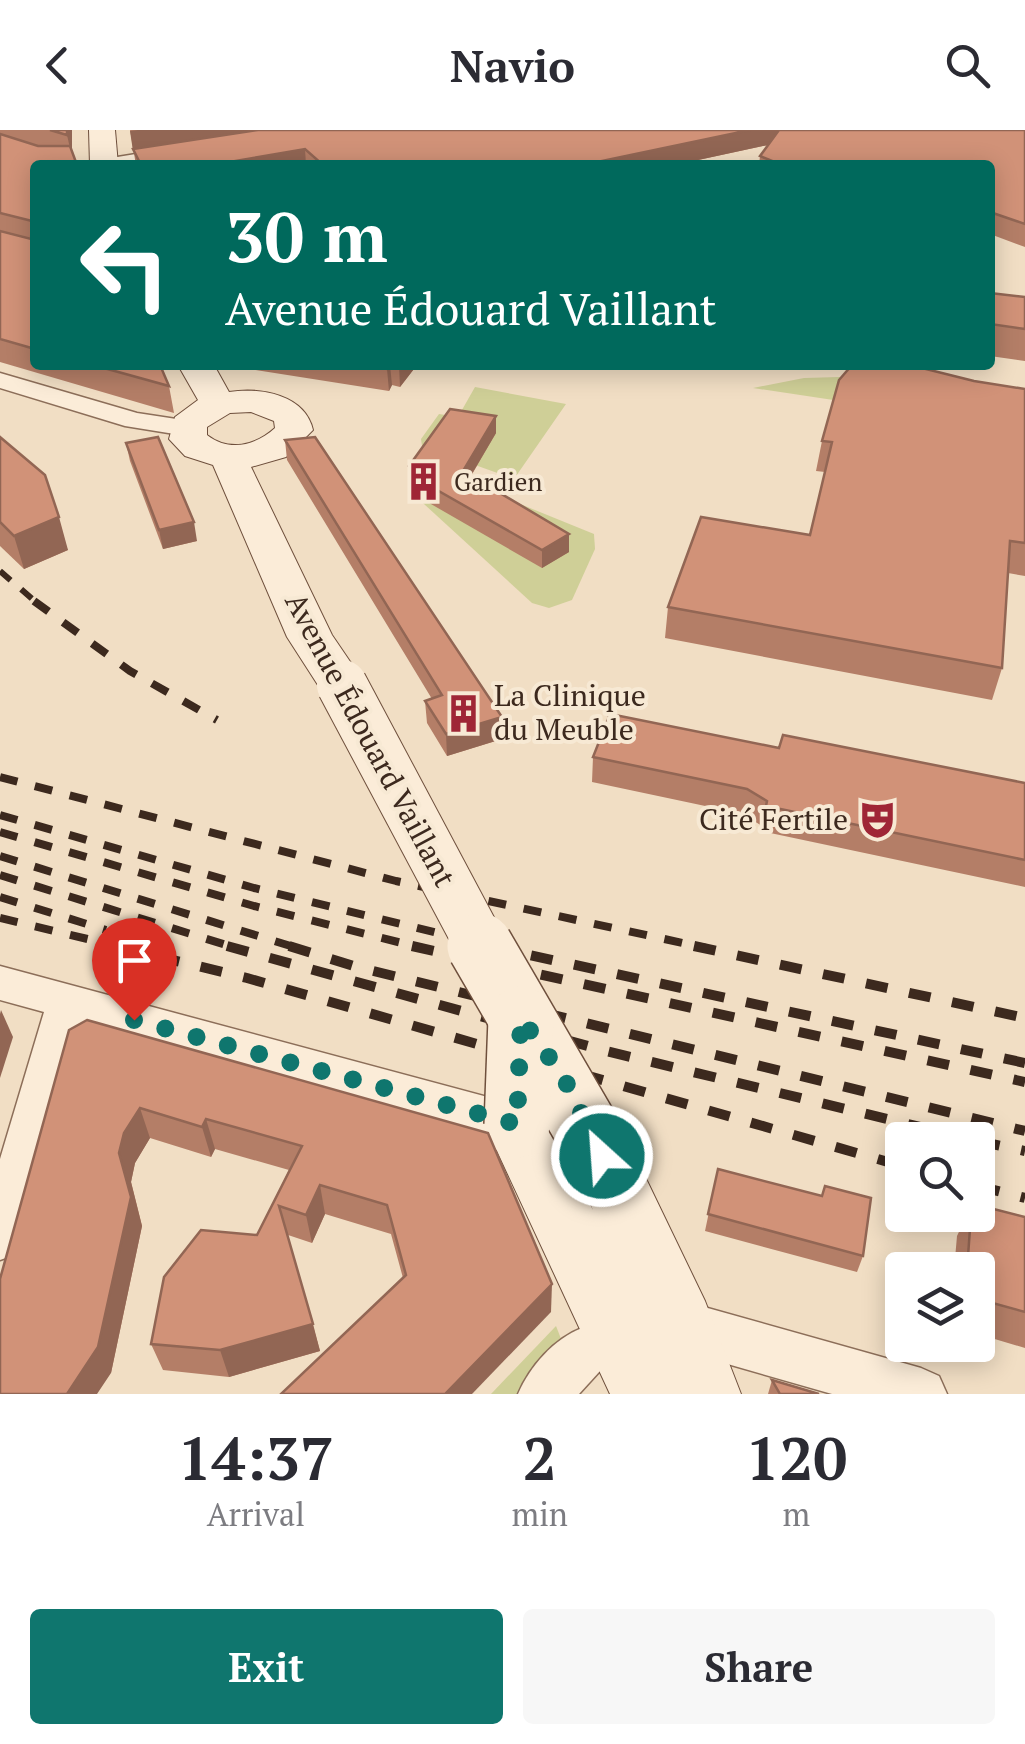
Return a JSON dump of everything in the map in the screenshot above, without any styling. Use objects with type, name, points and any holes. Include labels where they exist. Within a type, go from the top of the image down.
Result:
[{"type":"main road","points":[[102,130],[105,160]]},
{"type":"main road","points":[[199,370],[219,405]]},
{"type":"main road","points":[[268,402],[282,408],[294,420],[294,430],[281,444],[232,456],[198,448],[188,439],[187,428],[198,415],[219,405],[268,402]]},
{"type":"main road","name":"Avenue Édouard Vaillant","points":[[232,456],[232,467],[310,637],[342,685],[521,1018],[564,1078],[680,1326],[704,1394]]},
{"type":"main road","points":[[521,1018],[517,1124],[593,1329],[648,1394]]},
{"type":"street","points":[[135,160],[196,150]]},
{"type":"street","points":[[0,380],[134,420],[187,428]]},
{"type":"street","points":[[0,983],[517,1124]]},
{"type":"street","points":[[0,1238],[68,1002]]},
{"type":"street","points":[[544,1394],[593,1329],[680,1326],[921,1394]]},
{"type":"green space","points":[[804,378],[862,380],[840,401],[753,388]]},
{"type":"green space","points":[[475,387],[566,404],[514,479],[422,446],[421,439],[439,414],[458,417]]},
{"type":"green space","points":[[466,482],[594,534],[595,549],[572,600],[549,608],[532,603],[412,493],[434,484]]},
{"type":"green space","points":[[556,1326],[565,1349],[523,1394],[491,1394]]},
{"type":"building","points":[[258,130],[750,130],[607,160],[317,160],[305,149],[241,160],[138,160],[133,149]]},
{"type":"building","points":[[779,130],[1025,130],[1025,224],[995,214],[995,160],[770,160],[760,156]]},
{"type":"building","points":[[0,134],[38,146],[70,146],[75,160],[30,160],[30,220],[0,213]]},
{"type":"building","points":[[0,231],[30,239],[30,348],[0,339]]},
{"type":"building","points":[[995,294],[1025,297],[1025,329],[995,325]]},
{"type":"building","points":[[111,370],[162,370],[169,386]]},
{"type":"building","points":[[848,370],[930,370],[1025,389],[1025,543],[1010,541],[1002,668],[668,607],[701,517],[810,535],[832,442],[822,441],[839,380]]},
{"type":"building","points":[[450,409],[496,416],[463,471],[569,534],[542,550],[423,482],[423,475],[409,466]]},
{"type":"building","points":[[0,437],[45,475],[59,517],[14,536],[0,522]]},
{"type":"building","points":[[158,437],[194,522],[159,530],[126,443]]},
{"type":"building","points":[[315,437],[502,717],[446,734],[425,701],[442,695],[285,440]]},
{"type":"building","points":[[610,714],[779,748],[783,735],[1025,783],[1025,860],[766,806],[767,801],[747,789],[593,757]]},
{"type":"building","points":[[87,1020],[488,1133],[552,1284],[445,1394],[281,1394],[406,1275],[387,1205],[320,1185],[306,1215],[279,1206],[313,1324],[220,1350],[151,1344],[164,1277],[201,1230],[257,1235],[302,1146],[206,1119],[202,1127],[140,1108],[124,1133],[119,1153],[131,1197],[98,1347],[67,1394],[0,1394],[0,1279],[69,1030]]},
{"type":"building","points":[[718,1169],[822,1196],[825,1186],[871,1198],[863,1256],[708,1214]]},
{"type":"building","points":[[995,1209],[1025,1217],[1025,1312],[995,1304],[995,1252],[968,1252],[970,1232],[995,1232]]},
{"type":"building","points":[[772,1380],[819,1394],[780,1394]]},
{"type":"railway","points":[[0,571],[37,603]]},
{"type":"railway","points":[[34,601],[130,671],[217,720]]},
{"type":"railway","points":[[0,777],[396,881],[706,948]]},
{"type":"railway","points":[[0,815],[254,888],[499,948]]},
{"type":"railway","points":[[0,832],[254,906],[422,948]]},
{"type":"railway","points":[[0,856],[297,948]]},
{"type":"railway","points":[[0,875],[236,948]]},
{"type":"railway","points":[[0,897],[106,930]]},
{"type":"railway","points":[[0,918],[125,948]]},
{"type":"railway","points":[[115,946],[247,978],[885,1161]]},
{"type":"railway","points":[[227,946],[606,1051],[900,1122]]},
{"type":"railway","points":[[289,946],[357,967],[1025,1131]]},
{"type":"railway","points":[[412,946],[1025,1082]]},
{"type":"railway","points":[[488,946],[1025,1063]]},
{"type":"railway","points":[[694,946],[1025,1018]]},
{"type":"railway","points":[[995,1145],[1025,1151]]},
{"type":"railway","points":[[995,1190],[1025,1198]]},
{"type":"place","name":"Gardien","points":[[424,482]]},
{"type":"place","name":"La Clinique du Meuble","points":[[464,713]]},
{"type":"place","name":"Cité Fertile","points":[[878,820]]},
{"type":"route","points":[[134,1020],[517,1124],[521,1018],[564,1078],[602,1156]]}]
